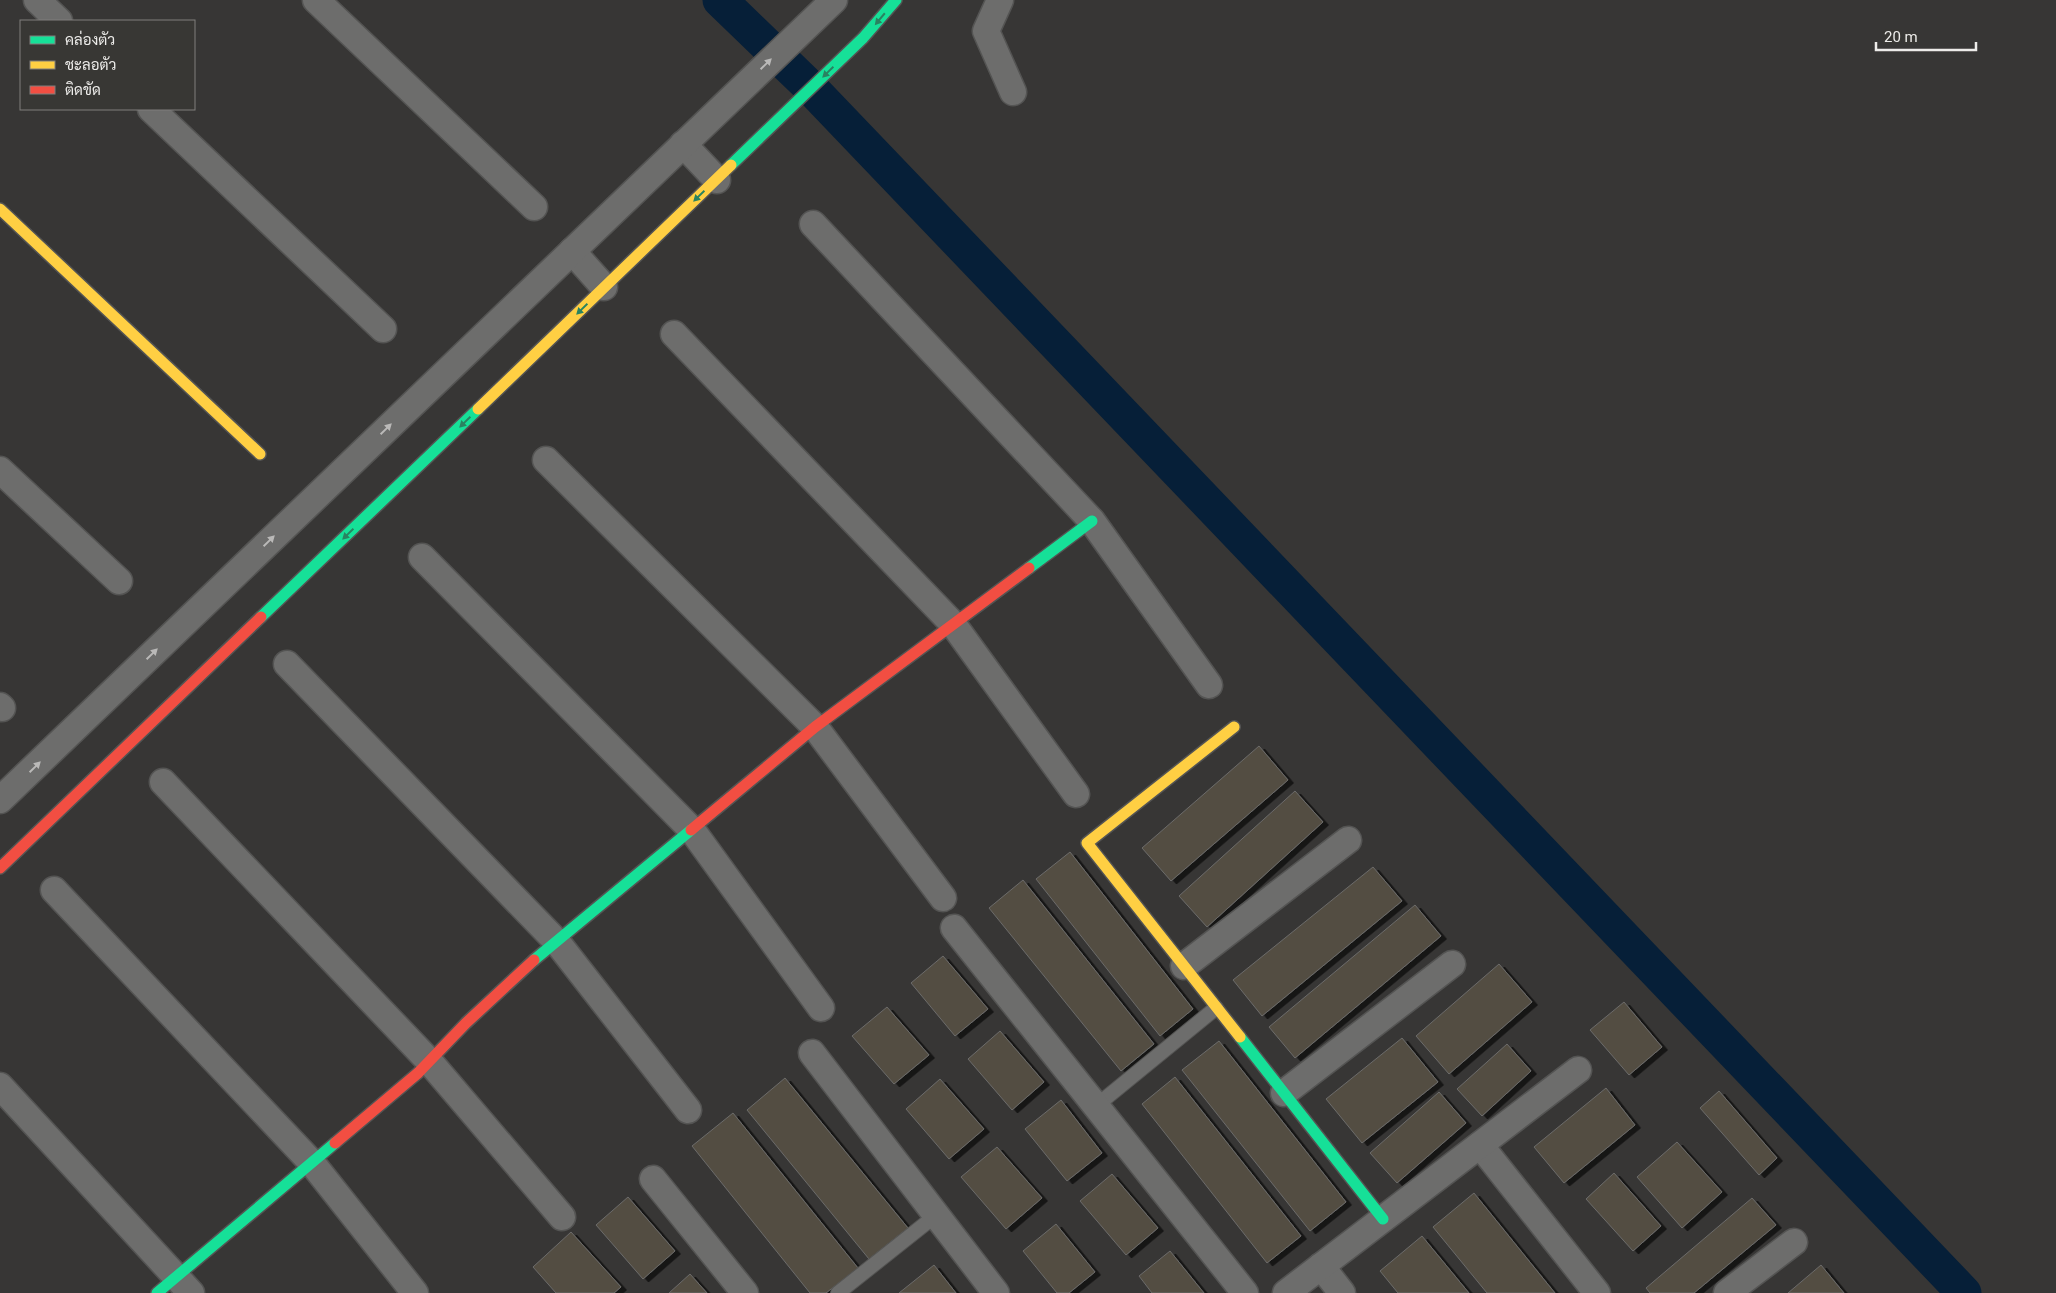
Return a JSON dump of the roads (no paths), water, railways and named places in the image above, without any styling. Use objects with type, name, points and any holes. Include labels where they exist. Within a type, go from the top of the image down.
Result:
[{"type":"street","points":[[37,0],[58,20]]},
{"type":"street","points":[[316,0],[534,207]]},
{"type":"street","points":[[0,868],[863,38],[896,0]]},
{"type":"street","points":[[1000,0],[986,31],[1013,92]]},
{"type":"street","points":[[0,800],[833,1]]},
{"type":"street","points":[[152,110],[383,329]]},
{"type":"street","points":[[683,144],[716,180]]},
{"type":"street","points":[[0,209],[260,454]]},
{"type":"street","points":[[813,224],[1092,521],[1210,685]]},
{"type":"street","points":[[572,251],[604,287]]},
{"type":"street","points":[[674,334],[953,624],[1076,794]]},
{"type":"street","points":[[546,460],[815,727],[943,898]]},
{"type":"street","points":[[0,470],[119,582]]},
{"type":"street","points":[[157,1293],[184,1285],[312,1163],[429,1061],[473,1016],[557,942],[815,727],[1092,521]]},
{"type":"street","points":[[422,557],[692,830],[821,1008]]},
{"type":"street","points":[[287,664],[557,942],[688,1110]]},
{"type":"street","points":[[1234,727],[1087,844],[1383,1218]]},
{"type":"street","points":[[162,782],[429,1061],[562,1217]]},
{"type":"street","points":[[1184,966],[1348,840]]},
{"type":"street","points":[[54,890],[312,1163],[415,1293]]},
{"type":"street","points":[[954,928],[1245,1293]]},
{"type":"street","points":[[1284,1093],[1452,964]]},
{"type":"street","points":[[812,1053],[996,1293]]},
{"type":"street","points":[[1286,1293],[1578,1070]]},
{"type":"street","points":[[0,1086],[184,1285]]},
{"type":"street","points":[[1480,1145],[1596,1293]]},
{"type":"street","points":[[653,1179],[745,1293]]},
{"type":"street","points":[[1727,1293],[1794,1242]]},
{"type":"street","points":[[1322,1266],[1342,1293]]},
{"type":"lane","points":[[1096,1106],[1216,1008]]},
{"type":"lane","points":[[838,1293],[936,1216]]},
{"type":"waterway","points":[[720,0],[809,86],[1964,1293]]}]
